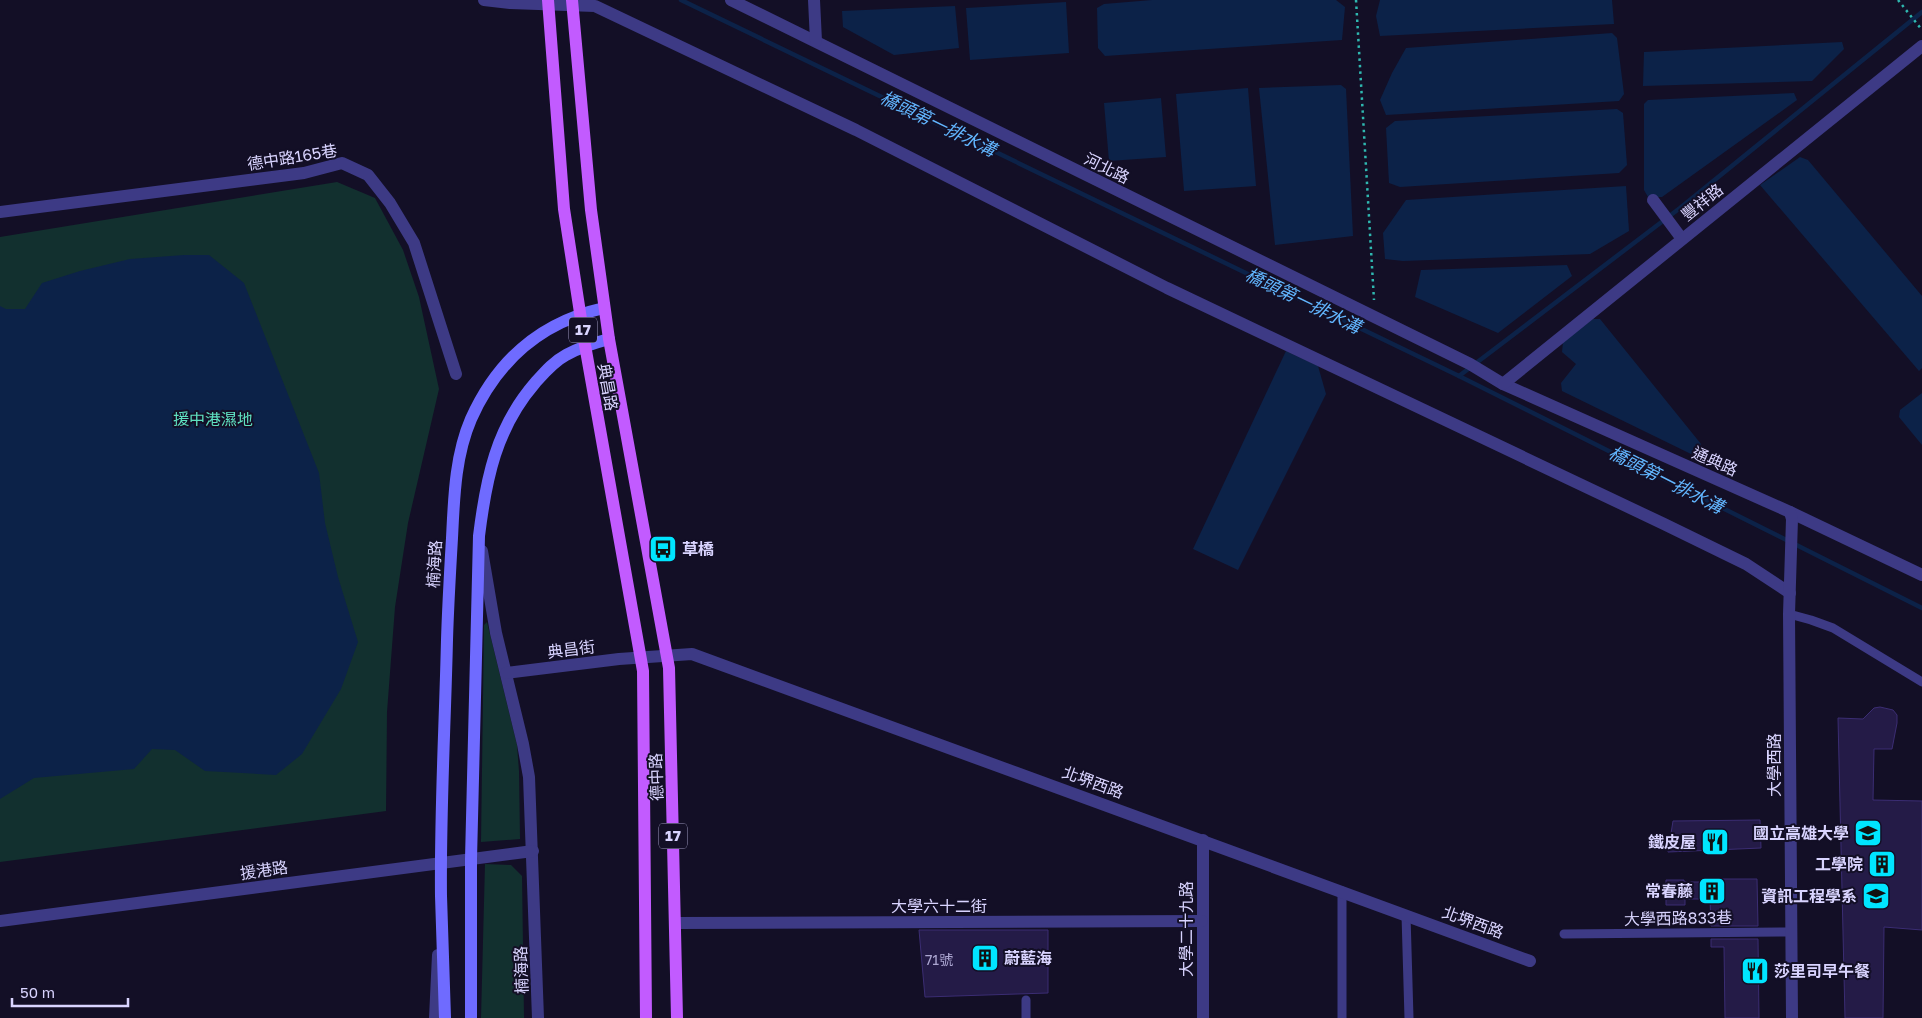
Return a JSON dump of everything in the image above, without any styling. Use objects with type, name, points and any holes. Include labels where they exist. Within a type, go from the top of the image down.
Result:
[{"type":"main road","name":"典昌路","points":[[548,2],[564,209],[585,345],[641,657]]},
{"type":"main road","name":"典昌路","points":[[572,2],[591,210],[604,308],[668,655]]},
{"type":"main road","name":"德中路","points":[[668,655],[677,1018]]},
{"type":"main road","name":"德中路","points":[[641,657],[643,671],[646,1018]]},
{"type":"street","points":[[484,0],[510,3],[572,2],[595,6],[856,130],[1167,288],[1746,564],[1790,590]]},
{"type":"street","name":"河北路","points":[[731,0],[1470,364]]},
{"type":"street","points":[[814,0],[816,41]]},
{"type":"street","name":"豐祥路","points":[[1499,381],[1682,239],[1922,46]]},
{"type":"street","name":"德中路165巷","points":[[0,212],[304,173],[342,163],[368,175],[390,203],[414,243],[456,374]]},
{"type":"street","points":[[1653,200],[1682,239]]},
{"type":"street","name":"楠海路","points":[[435,1018],[441,895],[449,589],[454,485],[463,442],[481,399],[506,362],[529,341],[557,323],[580,313],[604,308]]},
{"type":"street","name":"楠海路","points":[[471,1018],[471,859],[479,536],[483,499],[491,464],[508,420],[528,391],[547,369],[564,356],[585,345],[609,339]]},
{"type":"street","name":"通典路","points":[[1470,364],[1499,381],[1922,575]]},
{"type":"street","name":"大學西路","points":[[1791,515],[1789,614],[1792,1018]]},
{"type":"street","name":"楠海路","points":[[479,536],[496,634],[529,777],[538,1018]]},
{"type":"street","name":"北堺西路","points":[[641,657],[692,654],[1530,961]]},
{"type":"street","name":"典昌街","points":[[506,673],[641,657]]},
{"type":"street","name":"大學二十九路","points":[[1203,840],[1203,1018]]},
{"type":"street","name":"援港路","points":[[0,921],[533,851]]},
{"type":"street","name":"楠海路","points":[[441,895],[445,1018]]},
{"type":"street","name":"大學六十二街","points":[[676,924],[1202,922]]},
{"type":"lane","points":[[1789,614],[1833,628],[1922,682]]},
{"type":"lane","points":[[1342,891],[1342,1018]]},
{"type":"lane","points":[[1406,915],[1408,1018]]},
{"type":"lane","name":"大學西路833巷","points":[[1564,934],[1791,932]]},
{"type":"lane","points":[[1026,1000],[1026,1018]]},
{"type":"path","points":[[1356,0],[1375,317]]},
{"type":"path","points":[[1898,0],[1922,30]]},
{"type":"green space","name":"援中港濕地","points":[[337,182],[375,198],[403,250],[419,297],[439,389],[408,523],[395,607],[387,712],[386,811],[0,862],[0,237]]},
{"type":"green space","points":[[487,622],[517,745],[520,839],[481,842],[484,625]]},
{"type":"green space","points":[[485,864],[511,865],[522,876],[524,1018],[481,1018]]},
{"type":"water","points":[[1152,0],[1336,0],[1345,7],[1342,40],[1105,56],[1098,48],[1097,8],[1104,4]]},
{"type":"water","points":[[1380,0],[1612,0],[1614,24],[1380,36],[1376,16]]},
{"type":"water","points":[[1066,2],[1069,53],[970,60],[966,8]]},
{"type":"water","points":[[955,6],[959,48],[894,55],[843,27],[842,11]]},
{"type":"water","points":[[1612,33],[1617,38],[1624,94],[1619,101],[1386,115],[1380,100],[1406,48]]},
{"type":"water","points":[[1842,42],[1844,49],[1812,81],[1643,86],[1644,52]]},
{"type":"water","points":[[1341,85],[1346,89],[1353,236],[1275,245],[1259,88]]},
{"type":"water","points":[[1248,88],[1256,186],[1184,191],[1176,94]]},
{"type":"water","points":[[1794,93],[1797,100],[1662,197],[1648,197],[1644,190],[1644,104],[1648,100]]},
{"type":"water","points":[[1161,98],[1166,157],[1109,161],[1104,103]]},
{"type":"water","points":[[1617,109],[1623,113],[1627,165],[1619,173],[1400,187],[1389,183],[1386,128],[1395,121]]},
{"type":"water","points":[[1800,157],[1808,160],[1922,296],[1922,368],[1919,371],[1760,185]]},
{"type":"water","points":[[1626,186],[1629,231],[1590,254],[1403,261],[1385,259],[1383,233],[1406,200]]},
{"type":"water","name":"援中港濕地","points":[[209,255],[244,283],[319,473],[325,523],[338,577],[358,642],[341,689],[302,754],[276,775],[205,771],[175,750],[152,749],[134,769],[34,778],[0,799],[0,306],[6,309],[25,309],[42,283],[80,271],[130,259]]},
{"type":"water","points":[[1567,265],[1572,276],[1498,333],[1415,297],[1421,270]]},
{"type":"water","points":[[1593,319],[1600,319],[1701,444],[1698,452],[1691,454],[1562,391],[1561,383],[1576,364],[1562,352],[1563,342]]},
{"type":"water","points":[[1286,351],[1318,366],[1326,394],[1238,570],[1193,549]]},
{"type":"water","points":[[1922,393],[1922,445],[1899,417],[1900,410]]},
{"type":"building","name":"工學院","points":[[1880,707],[1893,710],[1897,715],[1897,723],[1892,749],[1874,749],[1873,800],[1922,801],[1922,930],[1884,927],[1883,1018],[1845,1018],[1838,718],[1863,719],[1874,708]]},
{"type":"building","name":"鐵皮屋","points":[[1760,820],[1761,848],[1668,852],[1673,821]]},
{"type":"building","name":"常春藤","points":[[1710,879],[1757,879],[1758,926],[1711,926],[1710,899],[1685,899],[1685,905],[1666,905],[1666,880],[1710,882]]},
{"type":"building","name":"蔚藍海","points":[[919,930],[1048,930],[1048,993],[925,997]]},
{"type":"building","points":[[1711,939],[1758,939],[1759,1018],[1725,1018],[1724,947],[1711,947]]},
{"type":"waterway","name":"橋頭第一排水溝","points":[[681,0],[1459,376],[1922,608]]},
{"type":"waterway","points":[[1459,376],[1680,208],[1922,12]]},
{"type":"place","name":"草橋","points":[[663,549]]},
{"type":"place","name":"國立高雄大學","points":[[1868,833]]},
{"type":"place","name":"鐵皮屋","points":[[1715,842]]},
{"type":"place","name":"工學院","points":[[1882,864]]},
{"type":"place","name":"常春藤","points":[[1712,891]]},
{"type":"place","name":"資訊工程學系","points":[[1876,896]]},
{"type":"place","name":"蔚藍海","points":[[985,958]]},
{"type":"place","name":"莎里司早午餐","points":[[1755,971]]}]
